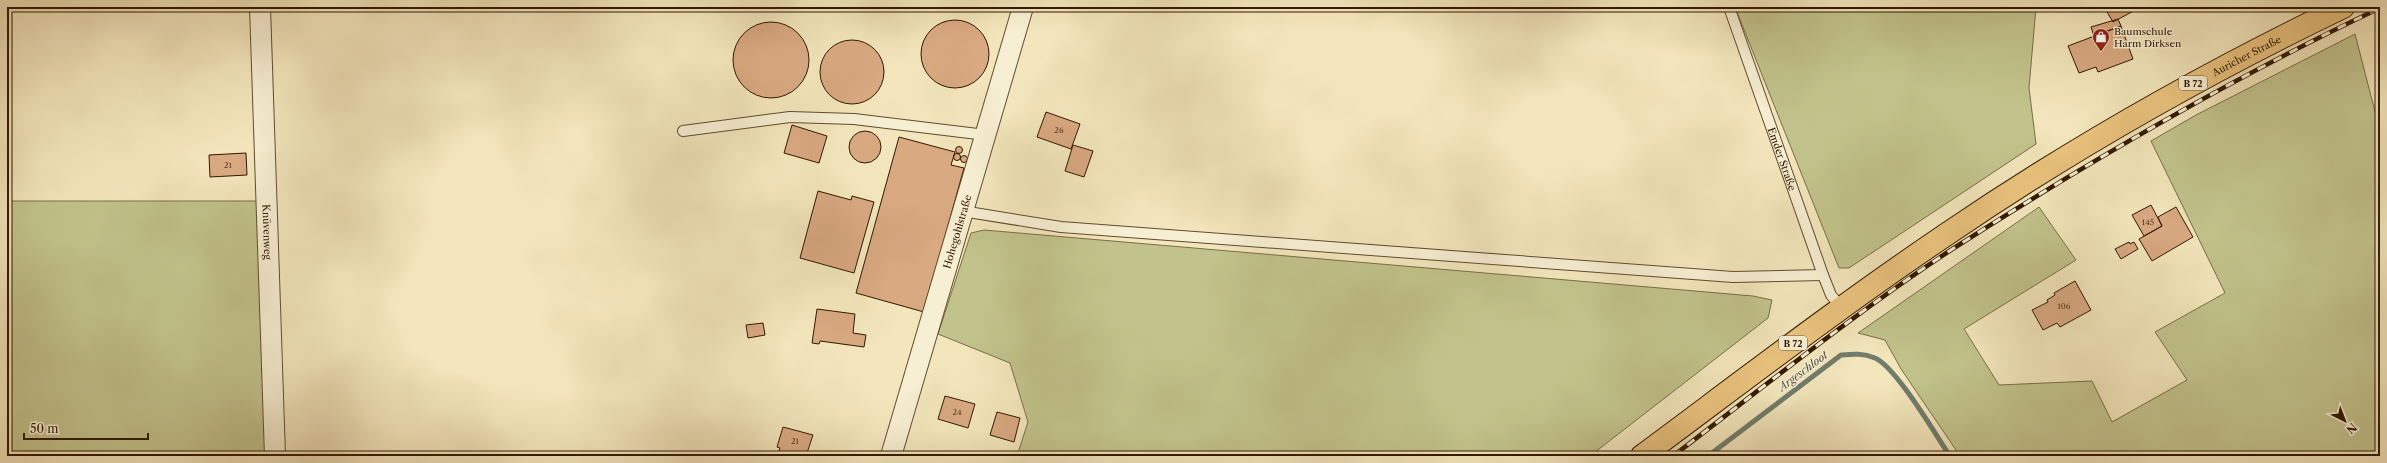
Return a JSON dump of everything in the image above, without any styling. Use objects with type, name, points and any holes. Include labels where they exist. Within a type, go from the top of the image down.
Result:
[{"type":"main road","name":"Auricher Straße","points":[[1841,308],[1947,234],[2048,168],[2142,111],[2218,70],[2343,7]]},
{"type":"main road","name":"B 72","points":[[1642,456],[1841,308]]},
{"type":"street","name":"Knüvenweg","points":[[260,7],[275,456]]},
{"type":"street","name":"Hohegohlstraße","points":[[891,456],[962,211],[1024,7]]},
{"type":"lane","name":"Emder Straße","points":[[1729,7],[1823,275],[1831,295],[1841,308]]},
{"type":"lane","points":[[683,131],[790,117],[854,119],[986,135]]},
{"type":"lane","points":[[962,211],[1062,227],[1733,277],[1823,275]]},
{"type":"green space","points":[[1735,7],[2036,7],[2029,88],[2036,144],[1849,268],[1839,268]]},
{"type":"green space","points":[[2355,34],[2380,131],[2380,456],[1960,456],[1901,369],[1885,340],[1858,333],[2039,207],[2076,260],[1964,329],[1999,385],[2092,381],[2112,422],[2187,380],[2155,332],[2225,293],[2151,141],[2196,115]]},
{"type":"green space","points":[[7,201],[257,201],[267,456],[7,456]]},
{"type":"green space","points":[[984,230],[1753,296],[1772,300],[1768,318],[1590,456],[1017,456],[1028,422],[1010,363],[938,334],[971,233]]},
{"type":"building","points":[[2104,7],[2141,7],[2113,22]]},
{"type":"building","points":[[2118,19],[2121,26],[2094,36],[2091,27]]},
{"type":"building","points":[[955,20],[968,23],[979,30],[986,41],[989,54],[986,67],[979,78],[968,85],[955,88],[942,85],[931,78],[924,67],[921,54],[924,41],[931,30],[942,23]]},
{"type":"building","points":[[764,22],[778,22],[792,28],[803,39],[809,53],[809,67],[806,75],[798,87],[792,92],[778,98],[764,98],[750,92],[739,81],[733,67],[733,53],[739,39],[750,28]]},
{"type":"building","name":"Baumschule Harm Dirksen","points":[[2121,26],[2133,59],[2098,72],[2096,67],[2079,73],[2068,46]]},
{"type":"building","points":[[846,40],[858,40],[875,49],[882,60],[884,72],[882,84],[875,95],[858,104],[846,104],[834,99],[825,90],[820,78],[820,66],[825,54],[834,45]]},
{"type":"building","points":[[1046,112],[1080,124],[1071,149],[1037,137]]},
{"type":"building","points":[[792,125],[827,136],[819,163],[784,153]]},
{"type":"building","points":[[862,131],[868,131],[878,138],[881,147],[880,153],[874,160],[868,163],[862,163],[852,156],[849,150],[849,144],[856,134]]},
{"type":"building","points":[[899,137],[955,152],[951,165],[964,168],[924,312],[856,293]]},
{"type":"building","points":[[1073,145],[1093,151],[1084,177],[1065,171]]},
{"type":"building","points":[[959,147],[962,150],[959,153],[956,150]]},
{"type":"building","points":[[246,153],[247,175],[210,177],[209,155]]},
{"type":"building","points":[[957,154],[960,157],[957,160],[954,157]]},
{"type":"building","points":[[964,156],[967,159],[964,162],[961,159]]},
{"type":"building","points":[[818,191],[851,200],[852,196],[874,202],[854,273],[800,258]]},
{"type":"building","points":[[2151,205],[2162,226],[2144,236],[2132,215]]},
{"type":"building","points":[[2176,207],[2193,237],[2152,261],[2139,239],[2162,226],[2158,217]]},
{"type":"building","points":[[2129,242],[2130,244],[2134,242],[2138,249],[2121,259],[2115,249]]},
{"type":"building","points":[[2075,281],[2091,310],[2060,327],[2057,323],[2043,330],[2032,310],[2048,302],[2047,300],[2055,295],[2054,293]]},
{"type":"building","points":[[817,309],[855,314],[853,333],[866,335],[864,347],[820,341],[819,344],[812,343]]},
{"type":"building","points":[[763,323],[765,335],[748,338],[746,325]]},
{"type":"building","points":[[945,396],[975,404],[968,428],[938,419]]},
{"type":"building","points":[[997,412],[1020,418],[1014,442],[990,435]]},
{"type":"building","points":[[783,427],[813,435],[806,456],[777,456],[780,448],[777,447]]},
{"type":"waterway","name":"Argeschloot","points":[[1708,456],[1841,355],[1854,354],[1866,355],[1875,358],[1884,364],[1915,402],[1950,456]]},
{"type":"railway","points":[[1673,456],[1846,323],[1954,248],[2057,184],[2163,121],[2271,62],[2380,8]]},
{"type":"place","name":"Baumschule Harm Dirksen","points":[[2101,52]]}]
